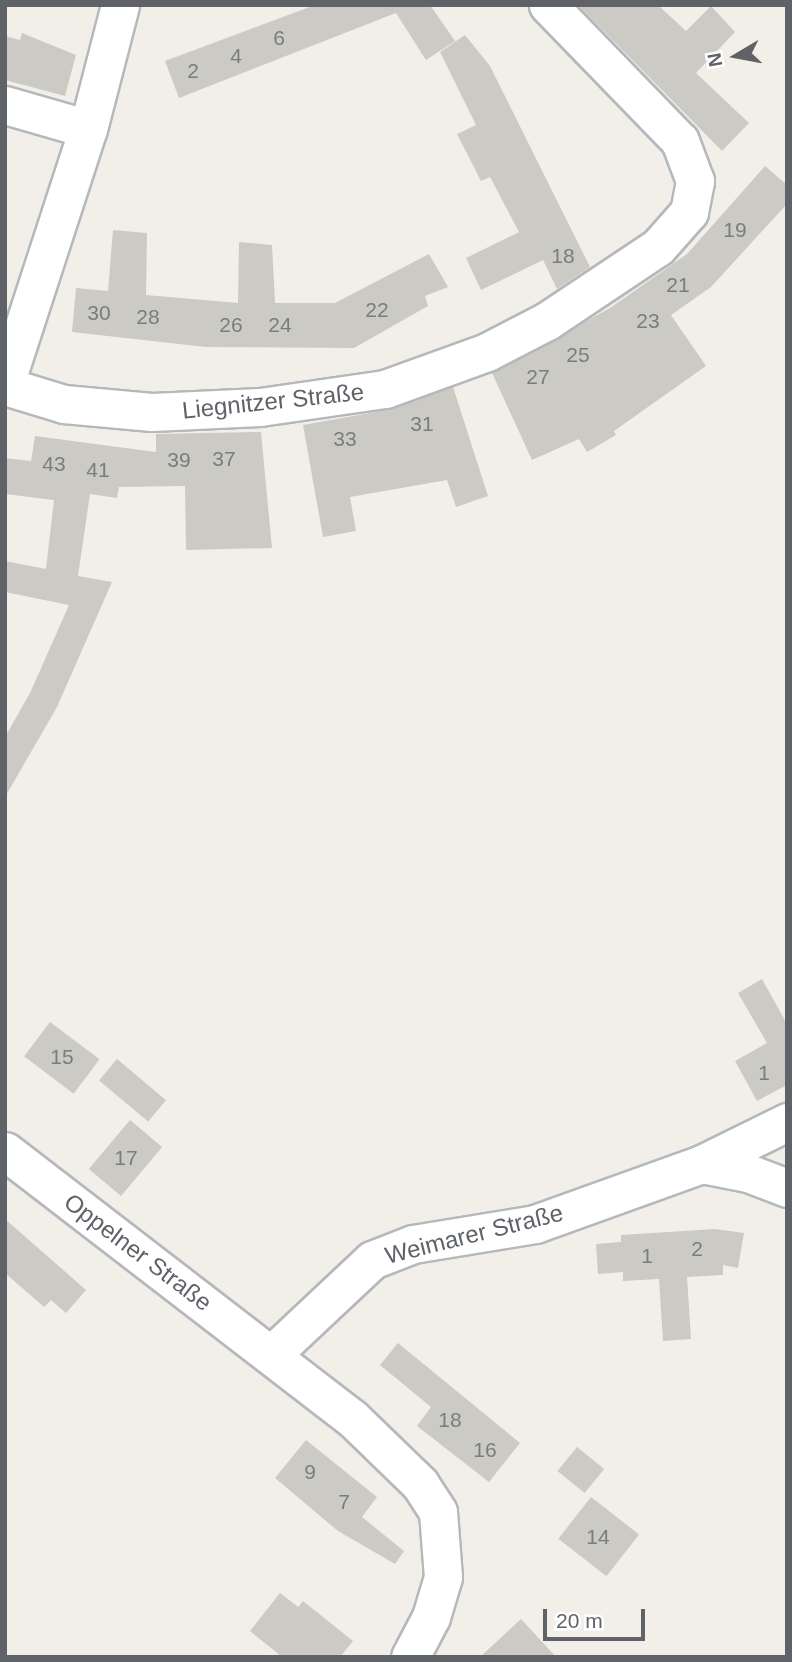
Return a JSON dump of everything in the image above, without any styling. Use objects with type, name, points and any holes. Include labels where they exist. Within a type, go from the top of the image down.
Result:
[{"type":"street","name":"Liegnitzer Straße","points":[[120,5],[88,129],[13,331],[5,385],[64,404],[152,412],[260,407],[385,389],[487,352],[547,321],[658,247],[689,212],[695,181],[680,141],[548,5]]},
{"type":"street","points":[[5,105],[88,129]]},
{"type":"street","points":[[702,1164],[787,1122]]},
{"type":"street","name":"Oppelner Straße","points":[[5,1151],[272,1354],[396,1457],[438,1512],[443,1577],[431,1617],[410,1657]]},
{"type":"street","name":"Weimarer Straße","points":[[272,1354],[372,1260],[413,1244],[535,1224],[702,1164],[748,1172],[786,1187]]},
{"type":"building","points":[[315,5],[430,5],[455,41],[426,60],[396,13],[179,98],[165,61]]},
{"type":"building","points":[[578,5],[658,5],[686,31],[711,6],[735,32],[696,73],[749,123],[722,151]]},
{"type":"building","points":[[22,33],[76,55],[65,96],[5,80],[5,36],[20,40]]},
{"type":"building","points":[[465,35],[490,66],[590,267],[557,289],[543,260],[481,290],[466,258],[519,232],[490,177],[481,181],[457,134],[476,125],[440,52]]},
{"type":"building","points":[[765,166],[787,185],[787,204],[711,287],[671,315],[706,366],[614,431],[616,435],[587,452],[579,439],[532,460],[492,373],[610,308],[687,254]]},
{"type":"building","points":[[113,230],[147,233],[146,295],[238,303],[239,242],[272,245],[275,303],[335,303],[429,254],[448,287],[425,296],[428,306],[354,348],[206,347],[72,332],[76,288],[108,291]]},
{"type":"building","points":[[453,387],[488,496],[456,507],[447,480],[350,497],[356,531],[323,537],[303,425],[392,409]]},
{"type":"building","points":[[261,432],[272,548],[186,550],[185,486],[119,487],[117,498],[90,494],[78,576],[112,582],[57,707],[5,797],[5,737],[30,693],[69,605],[5,592],[5,561],[46,569],[54,500],[5,494],[5,458],[31,461],[35,436],[156,452],[156,434]]},
{"type":"building","points":[[762,979],[787,1024],[787,1085],[757,1101],[735,1061],[767,1043],[738,993]]},
{"type":"building","points":[[50,1022],[100,1059],[74,1094],[24,1056]]},
{"type":"building","points":[[117,1059],[166,1100],[148,1122],[99,1080]]},
{"type":"building","points":[[130,1120],[162,1147],[121,1196],[89,1169]]},
{"type":"building","points":[[5,1219],[86,1290],[66,1313],[51,1300],[44,1307],[5,1273]]},
{"type":"building","points":[[715,1229],[744,1233],[738,1268],[723,1265],[723,1275],[687,1277],[691,1339],[663,1341],[659,1279],[623,1281],[623,1272],[598,1274],[596,1244],[621,1242],[621,1235]]},
{"type":"building","points":[[398,1343],[520,1443],[489,1482],[417,1426],[431,1407],[380,1365]]},
{"type":"building","points":[[306,1440],[377,1497],[362,1517],[404,1551],[395,1564],[338,1531],[275,1478]]},
{"type":"building","points":[[577,1447],[604,1469],[585,1493],[557,1471]]},
{"type":"building","points":[[591,1497],[639,1535],[606,1576],[558,1539]]},
{"type":"building","points":[[280,1593],[298,1607],[303,1601],[353,1641],[340,1657],[282,1657],[250,1631]]},
{"type":"building","points":[[521,1619],[556,1657],[480,1657]]}]
